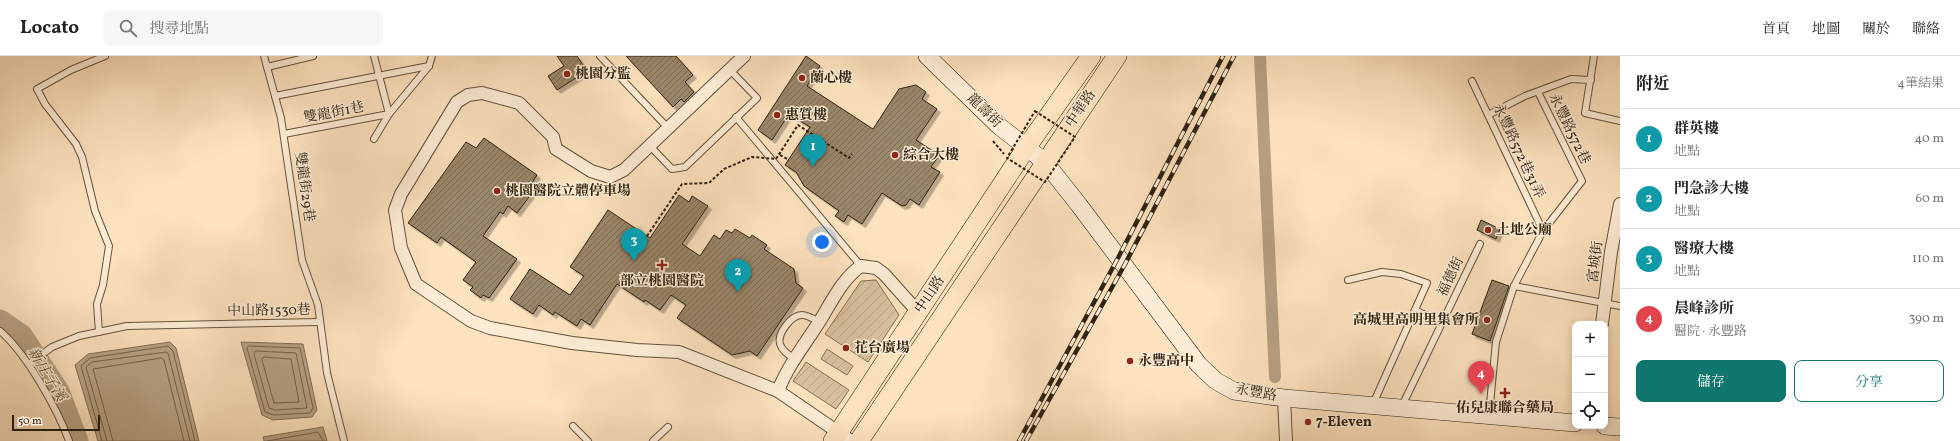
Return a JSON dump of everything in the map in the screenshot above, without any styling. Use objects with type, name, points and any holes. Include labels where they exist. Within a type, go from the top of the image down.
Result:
[{"type":"main road","name":"中華路","points":[[1026,148],[1091,56]]},
{"type":"main road","name":"中華路","points":[[1045,162],[1117,56]]},
{"type":"main road","name":"中山路","points":[[841,438],[918,312],[1026,148]]},
{"type":"main road","name":"中山路","points":[[859,441],[1045,162]]},
{"type":"street","points":[[744,56],[624,170],[610,177],[590,172],[556,149],[553,137],[519,103],[482,93],[468,96],[457,102],[401,194],[395,210],[401,248],[416,284],[471,321],[490,328],[572,343],[637,350],[679,352],[778,391],[841,438]]},
{"type":"street","name":"龍壽街","points":[[932,58],[999,126],[1045,162]]},
{"type":"street","name":"永豐路","points":[[1045,162],[1199,365],[1216,381],[1234,391],[1284,398],[1373,404],[1572,423]]},
{"type":"street","name":"富城街","points":[[1603,321],[1606,304],[1611,252],[1620,204]]},
{"type":"street","points":[[778,391],[785,374],[819,322],[853,271],[861,266],[876,268],[884,274],[918,312]]},
{"type":"street","points":[[1284,398],[1286,441]]},
{"type":"street","points":[[1608,426],[1620,427]]},
{"type":"lane","points":[[99,332],[97,304],[103,284],[109,246],[95,211],[82,157],[76,144],[45,104],[37,89],[71,70],[105,56]]},
{"type":"lane","name":"雙龍街29巷","points":[[264,56],[284,134],[302,260],[318,304],[319,322]]},
{"type":"lane","points":[[266,67],[313,56]]},
{"type":"lane","points":[[374,56],[389,114]]},
{"type":"lane","points":[[374,139],[389,114],[429,66],[432,56]]},
{"type":"lane","points":[[600,56],[668,128]]},
{"type":"lane","points":[[1594,56],[1585,114],[1620,121]]},
{"type":"lane","points":[[275,96],[429,66]]},
{"type":"lane","points":[[650,146],[672,169],[685,167],[757,98],[730,70]]},
{"type":"lane","points":[[1488,115],[1538,92],[1571,79],[1591,80]]},
{"type":"lane","name":"永豐路572巷31弄","points":[[1472,81],[1543,231]]},
{"type":"lane","name":"永豐路572巷","points":[[1489,416],[1496,342],[1514,286],[1543,231],[1582,181],[1538,92]]},
{"type":"lane","name":"雙龍街1巷","points":[[284,134],[389,114]]},
{"type":"lane","points":[[736,118],[861,266]]},
{"type":"lane","name":"福德街","points":[[1401,407],[1480,244]]},
{"type":"lane","points":[[1348,280],[1382,272],[1401,274],[1427,283],[1373,404]]},
{"type":"lane","points":[[1514,286],[1620,306]]},
{"type":"lane","points":[[1415,310],[1442,323]]},
{"type":"lane","points":[[795,359],[784,352],[779,342],[780,337],[791,319],[802,314],[807,315],[819,322]]},
{"type":"lane","name":"中山路1530巷","points":[[31,362],[52,347],[79,336],[127,326],[302,321],[319,322],[327,373],[344,441]]},
{"type":"lane","points":[[0,331],[11,340],[31,362],[69,441]]},
{"type":"lane","points":[[573,426],[588,441]]},
{"type":"lane","points":[[654,441],[668,426]]},
{"type":"path","points":[[990,137],[1007,158],[1046,182],[1075,137],[1035,111],[1007,158]]},
{"type":"path","points":[[647,236],[682,184],[709,183],[724,170],[752,157],[776,159],[798,125],[850,158],[852,154]]},
{"type":"path","points":[[779,154],[788,160]]},
{"type":"shaded area","points":[[876,280],[899,315],[868,362],[825,334],[861,281]]},
{"type":"shaded area","points":[[827,349],[853,366],[847,375],[821,359]]},
{"type":"shaded area","points":[[806,362],[849,390],[836,409],[793,381]]},
{"type":"water","points":[[170,342],[176,348],[199,441],[98,441],[75,365],[88,354]]},
{"type":"water","points":[[241,342],[303,344],[317,410],[312,417],[273,420],[262,415]]},
{"type":"water","points":[[323,427],[327,441],[264,441],[263,437]]},
{"type":"building","name":"桃園分監","points":[[557,56],[577,56],[587,71],[557,90],[548,76],[564,66]]},
{"type":"building","points":[[626,56],[676,56],[693,75],[685,82],[694,92],[684,102],[681,99],[673,107]]},
{"type":"building","name":"綜合大樓","points":[[806,56],[820,66],[807,86],[873,129],[899,89],[916,85],[926,92],[922,99],[937,109],[916,140],[936,153],[938,157],[931,167],[940,172],[919,205],[910,199],[906,205],[902,206],[882,193],[862,224],[848,215],[844,222],[835,216],[839,211],[804,186],[796,172],[785,165],[810,127],[789,114],[772,140],[758,130]]},
{"type":"building","name":"桃園醫院立體停車場","points":[[484,138],[537,175],[532,183],[537,186],[517,213],[508,206],[503,214],[500,212],[483,236],[517,259],[489,298],[483,295],[481,298],[470,290],[473,287],[463,280],[476,262],[441,237],[437,243],[408,223],[466,142],[476,148]]},
{"type":"building","points":[[679,195],[689,202],[692,196],[708,206],[682,244],[700,256],[714,235],[720,239],[726,230],[732,233],[735,229],[750,238],[752,235],[767,245],[764,249],[794,269],[796,283],[803,288],[757,356],[750,351],[732,355],[677,318],[686,305],[671,295],[660,310],[645,300],[644,302],[617,284],[590,325],[581,319],[577,326],[555,312],[553,315],[539,305],[533,314],[510,299],[530,269],[570,295],[584,276],[570,267],[608,210],[650,238]]},
{"type":"building","name":"土地公廟","points":[[1481,220],[1500,229],[1496,239],[1477,230]]},
{"type":"building","name":"高城里高明里集會所","points":[[1492,280],[1509,286],[1490,341],[1472,334]]},
{"type":"waterway","points":[[1260,56],[1275,377]]},
{"type":"waterway","name":"新庄子溪","points":[[0,320],[22,335],[59,391],[78,441]]},
{"type":"railway","points":[[1019,441],[1118,258],[1223,56]]},
{"type":"railway","points":[[1026,441],[1124,266],[1234,56]]},
{"type":"place","name":"桃園分監","points":[[567,74]]},
{"type":"place","name":"蘭心樓","points":[[802,78]]},
{"type":"place","name":"惠質樓","points":[[777,115]]},
{"type":"place","name":"綜合大樓","points":[[895,155]]},
{"type":"place","name":"群英樓","points":[[813,167]]},
{"type":"place","name":"桃園醫院立體停車場","points":[[497,191]]},
{"type":"place","name":"土地公廟","points":[[1488,230]]},
{"type":"place","name":"醫療大樓","points":[[634,261]]},
{"type":"place","name":"部立桃園醫院","points":[[662,265]]},
{"type":"place","name":"門急診大樓","points":[[738,292]]},
{"type":"place","name":"高城里高明里集會所","points":[[1487,320]]},
{"type":"place","name":"花台廣場","points":[[846,348]]},
{"type":"place","name":"永豐高中","points":[[1130,361]]},
{"type":"place","name":"佑兒康聯合藥局","points":[[1505,393]]},
{"type":"place","name":"晨峰診所","points":[[1481,394]]},
{"type":"place","name":"7-Eleven","points":[[1308,422]]}]
